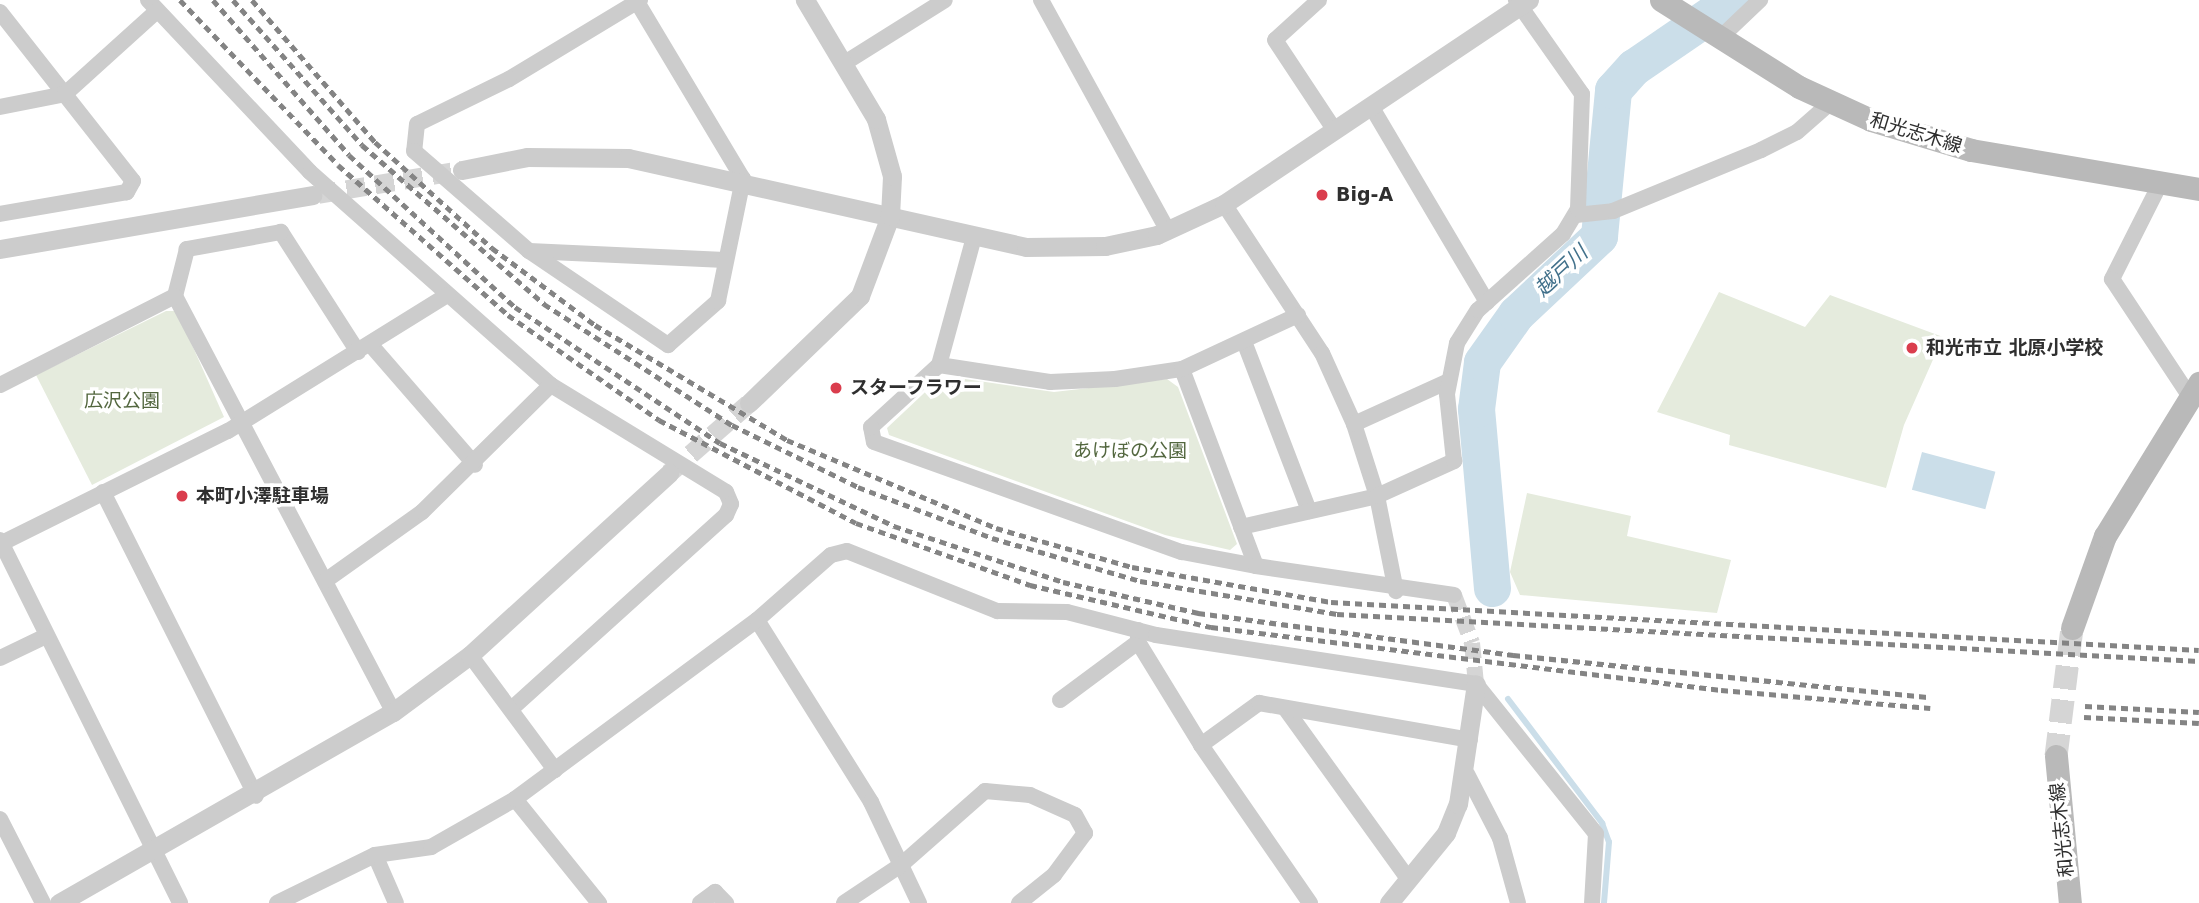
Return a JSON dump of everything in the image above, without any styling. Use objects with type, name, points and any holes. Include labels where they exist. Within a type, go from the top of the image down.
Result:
[{"type":"main road","name":"和光志木線","points":[[1661,0],[1713,35],[1830,103],[1971,150],[2199,189]]},
{"type":"main road","points":[[2072,628],[2105,536],[2193,400]]},
{"type":"main road","name":"和光志木線","points":[[2056,757],[2070,903]]},
{"type":"street","points":[[749,403],[860,296],[890,216],[889,156],[843,64],[805,0]]},
{"type":"street","points":[[843,64],[945,0]]},
{"type":"street","points":[[1319,0],[1276,40],[1334,129]]},
{"type":"street","points":[[1713,35],[1760,0]]},
{"type":"street","points":[[638,1],[743,179],[718,301],[668,345],[529,251],[414,151],[417,124],[509,79],[638,1]]},
{"type":"street","points":[[1046,2],[1168,231]]},
{"type":"street","points":[[462,170],[578,155],[628,158],[743,179],[974,237],[1071,249],[1168,231],[1224,204],[1522,2],[1582,94],[1584,215]]},
{"type":"street","points":[[0,107],[65,94],[153,6],[310,172],[551,385],[726,492],[732,504],[511,709]]},
{"type":"street","points":[[0,12],[133,181],[127,192],[0,214]]},
{"type":"street","points":[[1241,527],[1377,496],[1454,461],[1448,381],[1457,344],[1487,302],[1584,215],[1613,211],[1797,132],[1830,103]]},
{"type":"street","points":[[1371,106],[1487,302]]},
{"type":"street","points":[[2161,182],[2112,279],[2193,400]]},
{"type":"street","points":[[0,249],[312,195]]},
{"type":"street","points":[[1224,204],[1298,315],[1354,424],[1377,496],[1396,591]]},
{"type":"street","points":[[393,712],[175,296],[187,249],[281,232],[364,348],[475,465]]},
{"type":"street","points":[[974,237],[939,365],[871,427],[874,442],[1182,552],[1396,591],[1454,595]]},
{"type":"street","points":[[529,251],[725,260]]},
{"type":"street","points":[[180,903],[1,541],[242,422],[447,295]]},
{"type":"street","points":[[0,385],[175,296]]},
{"type":"street","points":[[939,365],[1050,382],[1182,369],[1245,344],[1298,315]]},
{"type":"street","points":[[1245,344],[1309,511]]},
{"type":"street","points":[[1182,369],[1255,566]]},
{"type":"street","points":[[1354,424],[1448,381]]},
{"type":"street","points":[[325,581],[475,465],[551,385]]},
{"type":"street","points":[[59,903],[256,796],[393,712],[470,655],[669,473]]},
{"type":"street","points":[[103,492],[256,796]]},
{"type":"street","points":[[277,903],[375,855],[431,847],[515,799],[757,620],[831,555],[847,551],[997,611],[1067,612],[1138,636],[1476,684],[1596,834],[1592,903]]},
{"type":"street","points":[[757,620],[871,802],[919,903]]},
{"type":"street","points":[[0,658],[46,636]]},
{"type":"street","points":[[1060,700],[1138,636]]},
{"type":"street","points":[[1138,636],[1202,745],[1310,903]]},
{"type":"street","points":[[470,655],[555,770]]},
{"type":"street","points":[[1389,903],[1446,833],[1467,774],[1476,684]]},
{"type":"street","points":[[1202,745],[1259,703],[1470,740]]},
{"type":"street","points":[[1285,708],[1409,880]]},
{"type":"street","points":[[1467,774],[1500,838],[1518,903]]},
{"type":"street","points":[[844,903],[901,864],[985,791],[1030,795],[1075,815],[1085,833],[1054,875],[1019,903]]},
{"type":"street","points":[[515,799],[599,903]]},
{"type":"street","points":[[0,819],[43,903]]},
{"type":"street","points":[[375,855],[396,903]]},
{"type":"street","points":[[700,903],[715,892],[726,903]]},
{"type":"green space","points":[[1719,292],[1805,327],[1830,295],[1943,337],[1904,425],[1886,488],[1729,445],[1730,435],[1657,412]]},
{"type":"green space","name":"広沢公園","points":[[166,311],[177,311],[224,417],[92,485],[36,375]]},
{"type":"green space","name":"あけぼの公園","points":[[951,377],[1054,392],[1167,379],[1178,387],[1237,544],[1230,550],[1165,535],[889,435],[887,428],[939,379]]},
{"type":"green space","points":[[1527,493],[1631,516],[1627,536],[1731,560],[1717,613],[1520,595],[1510,572]]},
{"type":"water","points":[[1922,452],[1995,472],[1985,509],[1912,490]]},
{"type":"waterway","name":"越戸川","points":[[1492,588],[1476,409],[1482,362],[1516,314],[1599,236],[1613,90],[1634,67],[1732,0]]},
{"type":"waterway","name":"越戸川","points":[[1508,699],[1602,823],[1609,842],[1604,903]]},
{"type":"tunnel","points":[[318,194],[462,170]]},
{"type":"tunnel","points":[[669,473],[749,403]]},
{"type":"tunnel","points":[[1454,595],[1472,643],[1476,684]]},
{"type":"tunnel","points":[[2056,756],[2072,628]]},
{"type":"railway","points":[[180,0],[338,165],[508,315],[659,420],[856,523],[1030,585],[1211,627],[1721,690],[1930,708]]},
{"type":"railway","points":[[213,0],[349,155],[515,307],[720,443],[894,526],[1063,582],[1198,613],[1513,655],[1930,697]]},
{"type":"railway","points":[[233,0],[362,145],[544,304],[732,425],[858,487],[992,538],[1140,581],[1337,614],[2199,661]]},
{"type":"railway","points":[[252,0],[375,142],[492,248],[595,325],[787,440],[996,528],[1132,567],[1331,602],[2199,650]]},
{"type":"railway","points":[[2085,706],[2199,712]]},
{"type":"railway","points":[[2084,717],[2199,723]]},
{"type":"place","name":"Big-A","points":[[1322,195]]},
{"type":"place","name":"和光市立 北原小学校","points":[[1912,348]]},
{"type":"place","name":"スターフラワー","points":[[836,388]]},
{"type":"place","name":"本町小澤駐車場","points":[[182,496]]}]
